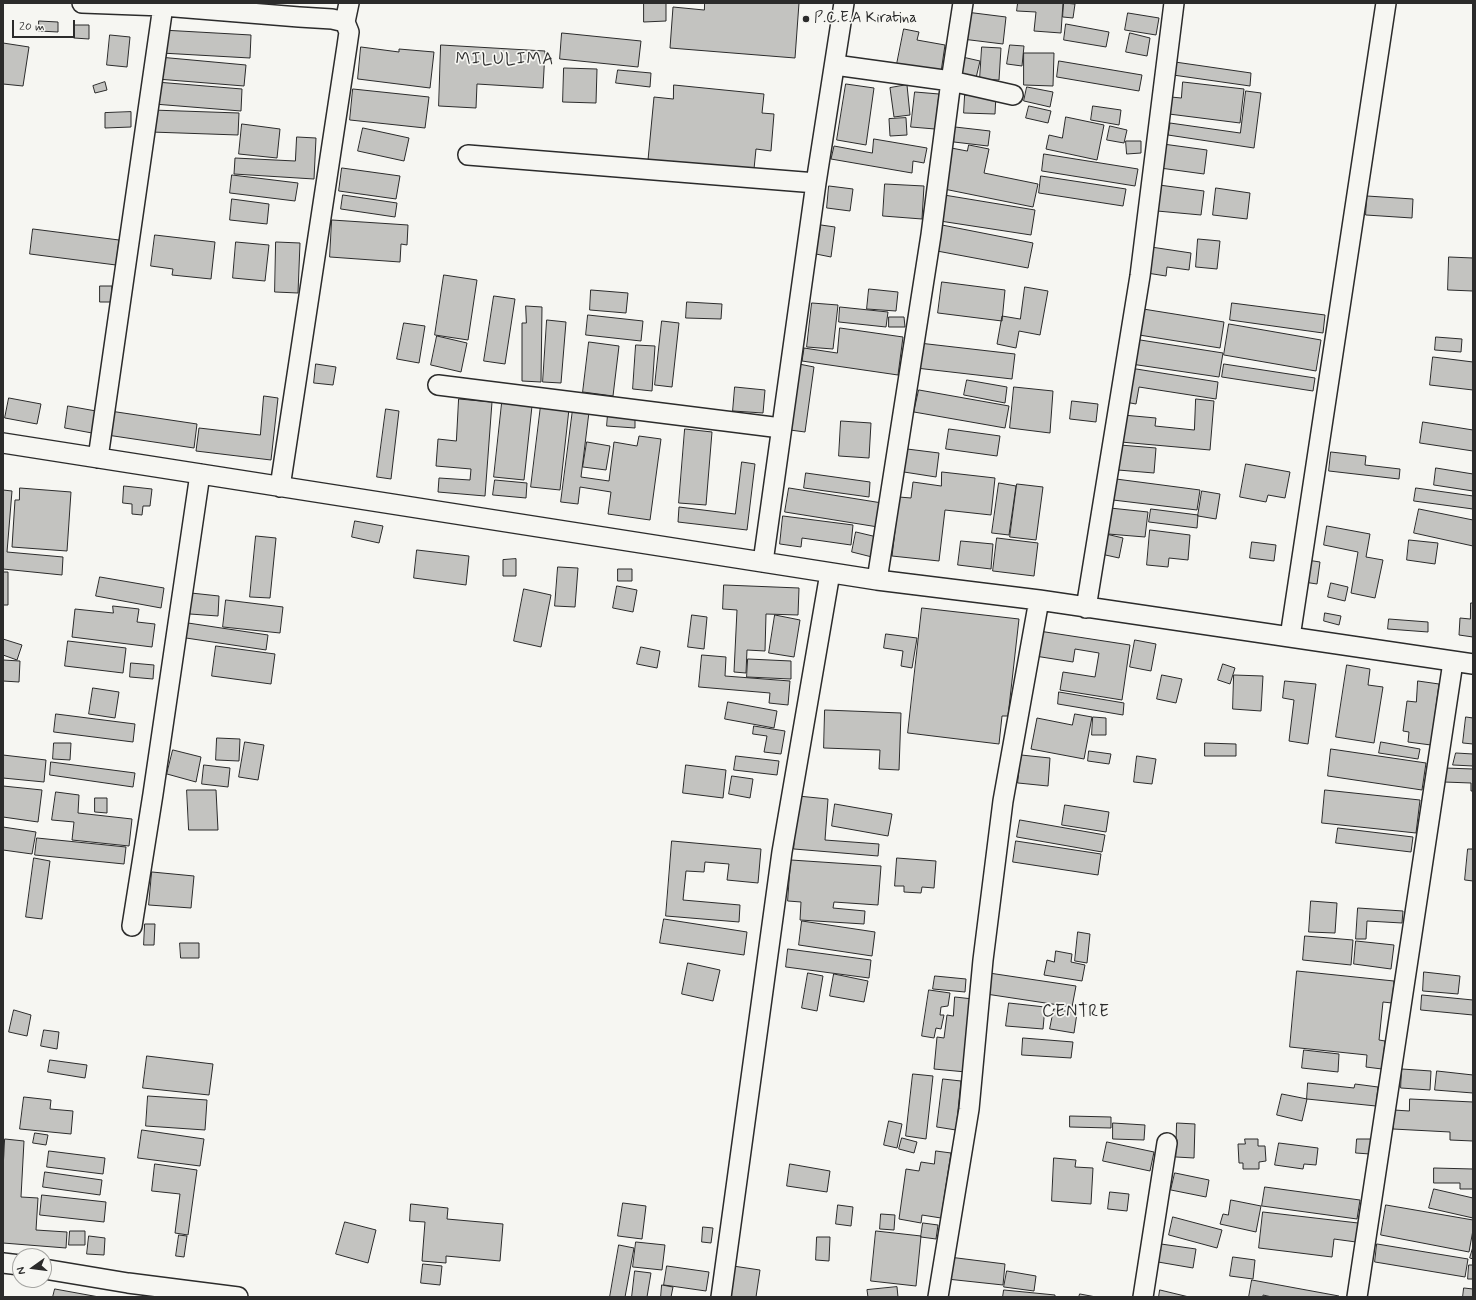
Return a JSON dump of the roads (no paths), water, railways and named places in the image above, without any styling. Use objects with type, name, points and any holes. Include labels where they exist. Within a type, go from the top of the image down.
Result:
[{"type":"street","points":[[82,3],[163,6],[332,19],[345,22]]},
{"type":"street","points":[[280,486],[349,32],[345,22],[349,3]]},
{"type":"street","points":[[763,562],[816,183],[844,3]]},
{"type":"street","points":[[877,580],[931,234],[963,3]]},
{"type":"street","points":[[1086,608],[1140,276],[1174,3]]},
{"type":"street","points":[[1290,637],[1386,3]]},
{"type":"street","points":[[98,458],[163,6]]},
{"type":"street","points":[[835,65],[951,81],[1013,95]]},
{"type":"street","points":[[468,155],[816,183]]},
{"type":"street","points":[[438,385],[781,428]]},
{"type":"street","points":[[3,443],[877,580],[1039,600],[1473,664]]},
{"type":"street","points":[[132,926],[200,474]]},
{"type":"street","points":[[721,1297],[782,852],[830,572]]},
{"type":"street","points":[[938,1297],[969,1109],[983,960],[1003,801],[1039,600]]},
{"type":"street","points":[[1357,1297],[1453,662]]},
{"type":"street","points":[[1143,1297],[1167,1143]]},
{"type":"street","points":[[52,1271],[127,1290],[238,1297]]},
{"type":"place","name":"P.C.E.A Kiratina","points":[[806,19]]},
{"type":"district","name":"MILULIMA","points":[[505,60]]},
{"type":"district","name":"CENTRE","points":[[1076,1012]]}]
